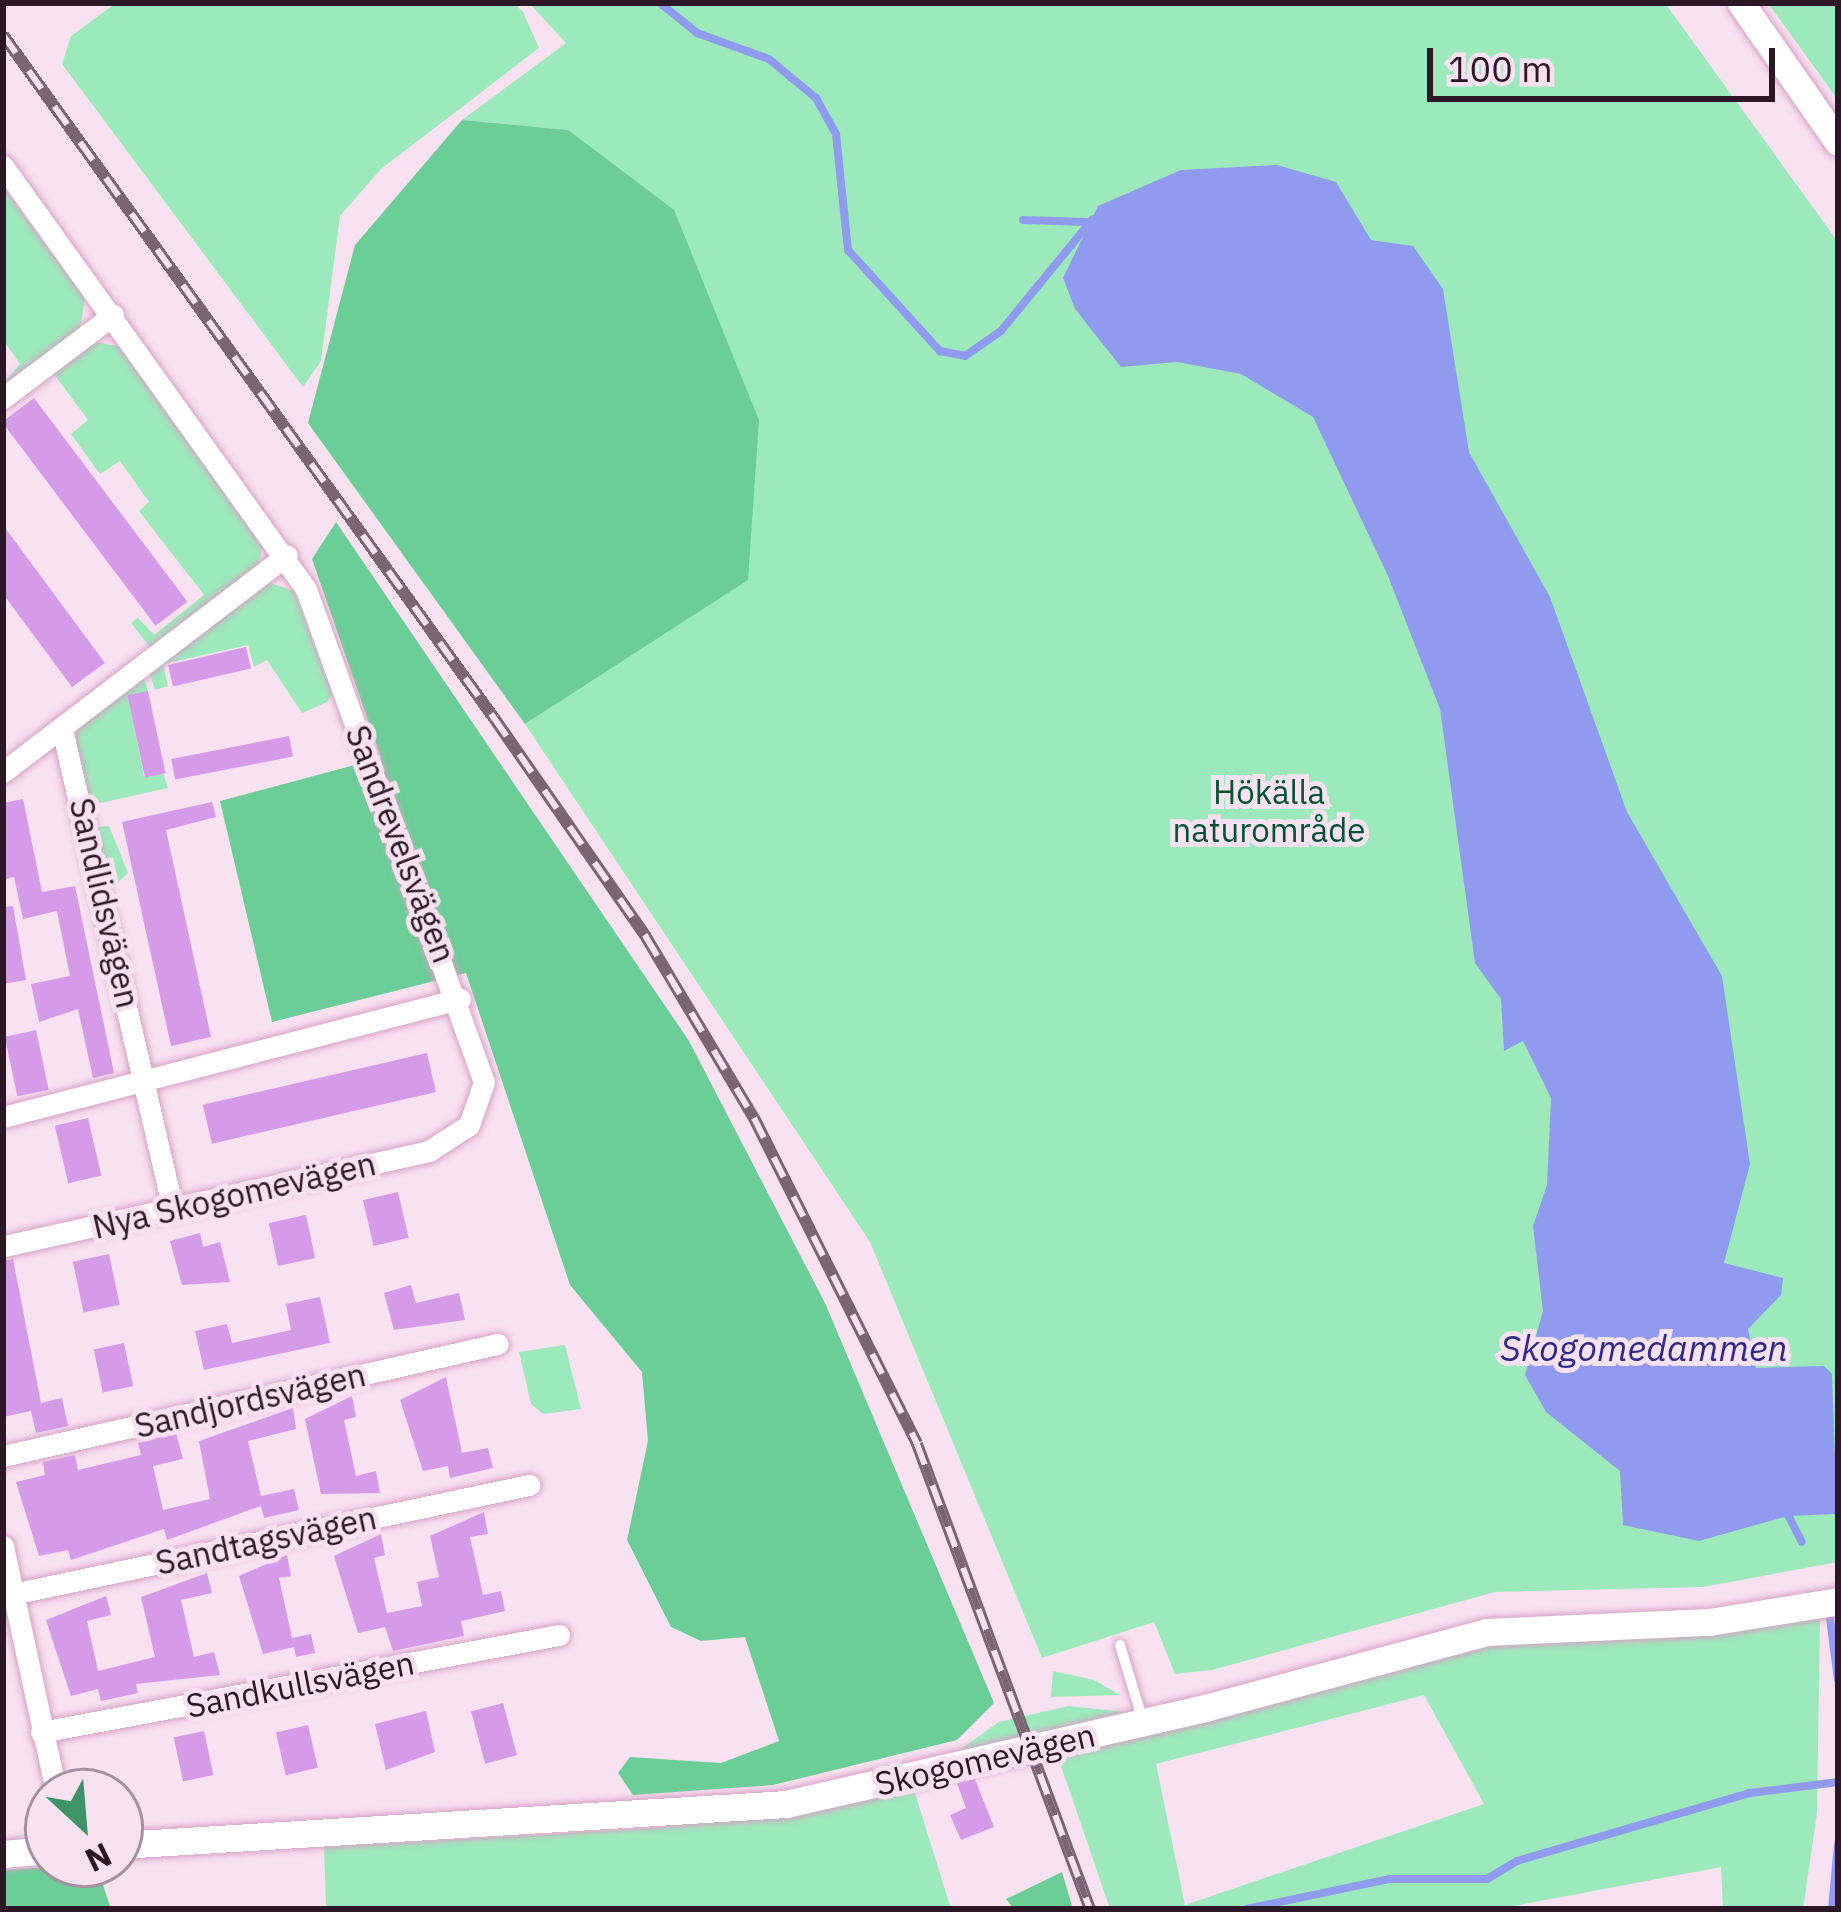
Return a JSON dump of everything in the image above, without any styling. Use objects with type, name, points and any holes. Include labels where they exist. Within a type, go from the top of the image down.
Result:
[{"type":"street","points":[[1741,3],[1838,142]]},
{"type":"street","name":"Sandrevelsvägen","points":[[3,166],[287,555],[460,999],[484,1082],[461,1135]]},
{"type":"street","points":[[3,398],[112,314]]},
{"type":"street","points":[[3,772],[287,555]]},
{"type":"street","name":"Sandlidsvägen","points":[[62,730],[172,1209]]},
{"type":"street","points":[[3,1117],[460,999]]},
{"type":"street","name":"Nya Skogomevägen","points":[[3,1246],[429,1151],[461,1135]]},
{"type":"street","name":"Sandjordsvägen","points":[[3,1456],[497,1344]]},
{"type":"street","name":"Sandtagsvägen","points":[[8,1595],[529,1485]]},
{"type":"street","points":[[3,1546],[8,1595],[50,1768]]},
{"type":"street","name":"Skogomevägen","points":[[144,1844],[786,1804],[1143,1721],[1486,1632],[1696,1623],[1838,1601]]},
{"type":"street","name":"Sandkullsvägen","points":[[41,1732],[559,1635]]},
{"type":"lane","points":[[1120,1645],[1143,1721]]},
{"type":"green space","points":[[116,3],[514,3],[523,12],[539,48],[381,169],[340,216],[321,361],[303,387],[62,64],[71,36]]},
{"type":"green space","name":"Hökälla naturområde","points":[[529,3],[1665,3],[1838,242],[1838,1562],[1703,1587],[1495,1592],[1212,1670],[1175,1674],[1154,1622],[1042,1658],[870,1242],[525,724],[747,580],[568,130],[462,120],[566,43]]},
{"type":"green space","points":[[1768,3],[1838,3],[1838,100]]},
{"type":"green space","points":[[462,120],[568,130],[674,210],[759,420],[748,580],[525,724],[308,423],[355,245]]},
{"type":"green space","points":[[3,187],[85,298],[80,329],[3,384],[20,364],[3,340]]},
{"type":"green space","points":[[89,341],[119,346],[263,541],[258,570],[150,647],[131,623],[138,618],[154,635],[204,595],[139,511],[149,502],[120,461],[100,474],[71,434],[88,420],[51,370]]},
{"type":"green space","points":[[336,522],[689,1041],[825,1303],[994,1703],[957,1740],[773,1785],[633,1795],[618,1773],[630,1757],[721,1763],[779,1741],[745,1637],[701,1641],[671,1627],[627,1540],[648,1441],[642,1372],[570,1285],[466,973],[272,1022],[220,801],[381,758],[312,559]]},
{"type":"green space","points":[[270,583],[294,591],[333,694],[327,702],[302,713],[267,660],[254,667],[248,645],[163,664],[168,686],[155,690],[149,670]]},
{"type":"green space","points":[[143,674],[148,691],[128,697],[144,776],[163,773],[168,788],[91,805],[75,736],[82,718]]},
{"type":"green space","points":[[109,826],[128,873],[110,890],[95,827]]},
{"type":"green space","points":[[565,1345],[581,1409],[543,1414],[531,1404],[519,1352]]},
{"type":"green space","points":[[1820,1619],[1817,1813],[1803,1909],[1723,1909],[1721,1867],[1498,1909],[1110,1909],[1058,1757],[1489,1646]],"holes":[[[1424,1695],[1484,1804],[1185,1905],[1156,1764]]]},
{"type":"green space","points":[[1053,1671],[1094,1680],[1120,1695],[1051,1697]]},
{"type":"green space","points":[[1068,1706],[1125,1712],[955,1753],[999,1722]]},
{"type":"green space","points":[[914,1790],[951,1909],[326,1909],[324,1847],[655,1828]]},
{"type":"green space","points":[[24,1869],[24,1888],[104,1888],[111,1909],[3,1909],[3,1870]]},
{"type":"green space","points":[[1062,1872],[1073,1909],[1014,1909],[1006,1899]]},
{"type":"water","name":"Skogomedammen","points":[[1277,165],[1336,182],[1371,240],[1413,246],[1443,289],[1469,452],[1550,597],[1627,812],[1722,976],[1750,1164],[1724,1263],[1783,1278],[1781,1295],[1748,1329],[1756,1368],[1824,1366],[1832,1374],[1837,1514],[1788,1516],[1699,1541],[1623,1525],[1620,1471],[1546,1412],[1525,1375],[1543,1311],[1533,1226],[1547,1185],[1551,1098],[1523,1041],[1504,1051],[1501,999],[1475,963],[1440,709],[1388,576],[1313,417],[1241,374],[1177,362],[1121,367],[1075,309],[1063,278],[1098,206],[1181,170]]},
{"type":"building","points":[[34,398],[187,602],[156,626],[3,423]]},
{"type":"building","points":[[3,525],[105,663],[72,687],[3,594]]},
{"type":"building","points":[[246,647],[251,668],[173,686],[168,665]]},
{"type":"building","points":[[148,691],[165,773],[145,778],[127,695]]},
{"type":"building","points":[[289,736],[293,757],[175,780],[171,759]]},
{"type":"building","points":[[23,799],[42,892],[75,886],[114,1073],[93,1078],[78,1009],[39,1022],[31,984],[70,976],[57,911],[23,919],[14,877],[6,879],[3,803]]},
{"type":"building","points":[[212,802],[216,817],[166,830],[211,1037],[171,1046],[122,822]]},
{"type":"building","points":[[13,906],[26,980],[3,984],[3,907]]},
{"type":"building","points":[[36,1030],[49,1090],[17,1096],[5,1037]]},
{"type":"building","points":[[427,1053],[436,1092],[212,1144],[203,1105]]},
{"type":"building","points":[[88,1118],[101,1175],[68,1183],[55,1126]]},
{"type":"building","points":[[398,1192],[409,1238],[373,1246],[363,1200]]},
{"type":"building","points":[[306,1215],[315,1258],[278,1266],[269,1223]]},
{"type":"building","points":[[200,1233],[203,1247],[220,1242],[230,1282],[182,1285],[170,1241]]},
{"type":"building","points":[[109,1254],[120,1305],[84,1313],[73,1262]]},
{"type":"building","points":[[13,1259],[41,1403],[62,1398],[68,1426],[36,1433],[31,1411],[3,1417],[3,1261]]},
{"type":"building","points":[[411,1285],[416,1303],[459,1293],[465,1320],[394,1330],[384,1293]]},
{"type":"building","points":[[320,1297],[330,1343],[204,1370],[195,1331],[227,1324],[232,1343],[291,1330],[286,1304]]},
{"type":"building","points":[[124,1343],[133,1386],[103,1392],[94,1349]]},
{"type":"building","points":[[446,1377],[462,1453],[488,1448],[493,1468],[450,1478],[448,1466],[423,1471],[400,1400]]},
{"type":"building","points":[[352,1396],[356,1417],[344,1420],[356,1476],[376,1471],[380,1493],[321,1494],[305,1419]]},
{"type":"building","points":[[293,1408],[296,1429],[248,1441],[261,1496],[294,1489],[299,1510],[264,1518],[261,1506],[167,1540],[164,1529],[71,1560],[68,1550],[39,1556],[16,1482],[45,1475],[43,1462],[75,1455],[78,1470],[141,1455],[138,1443],[176,1433],[183,1459],[153,1466],[163,1510],[210,1499],[199,1441]]},
{"type":"building","points":[[484,1512],[488,1534],[470,1537],[483,1595],[501,1591],[505,1611],[461,1621],[464,1636],[393,1651],[385,1627],[358,1633],[334,1556],[381,1534],[385,1555],[374,1558],[387,1613],[422,1606],[417,1582],[439,1577],[430,1536]]},
{"type":"building","points":[[287,1555],[291,1576],[279,1578],[292,1638],[311,1634],[315,1653],[296,1657],[294,1647],[263,1654],[239,1576]]},
{"type":"building","points":[[207,1573],[212,1593],[181,1600],[194,1657],[214,1652],[220,1675],[136,1684],[138,1693],[101,1701],[98,1689],[71,1696],[46,1620],[106,1596],[111,1615],[87,1621],[98,1671],[155,1657],[141,1597]]},
{"type":"building","points":[[503,1703],[517,1755],[485,1764],[471,1712]]},
{"type":"building","points":[[426,1711],[435,1752],[386,1770],[375,1724]]},
{"type":"building","points":[[308,1725],[318,1768],[286,1775],[276,1732]]},
{"type":"building","points":[[204,1731],[213,1775],[183,1781],[174,1737]]},
{"type":"building","points":[[975,1779],[994,1827],[961,1840],[950,1815],[966,1808],[957,1783]]},
{"type":"waterway","points":[[660,3],[697,33],[769,59],[816,98],[836,134],[848,250],[940,351],[965,356],[1001,331],[1092,220]]},
{"type":"waterway","points":[[1023,220],[1086,222]]},
{"type":"waterway","points":[[1784,1507],[1802,1542]]},
{"type":"waterway","points":[[1829,1611],[1838,1679]]},
{"type":"waterway","points":[[1246,1909],[1389,1879],[1487,1879],[1517,1861],[1749,1793],[1838,1782]]},
{"type":"waterway","points":[[1832,1909],[1838,1844]]},
{"type":"railway","points":[[3,35],[646,937],[754,1118],[917,1444],[1090,1909]]}]
